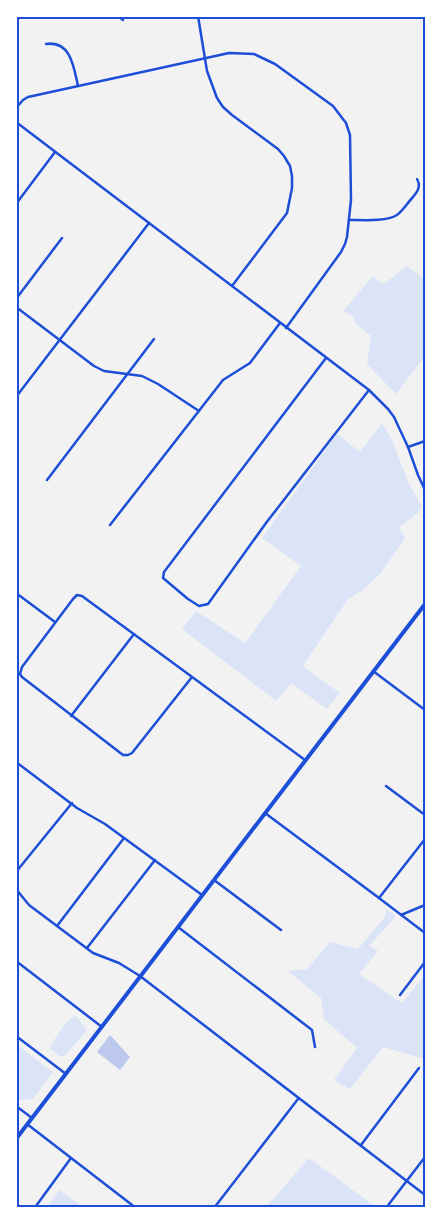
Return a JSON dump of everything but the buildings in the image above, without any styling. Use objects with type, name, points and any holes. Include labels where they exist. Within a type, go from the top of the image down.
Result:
[{"type":"highway","points":[[16,1139],[425,604]]},
{"type":"street","points":[[118,16],[123,20]]},
{"type":"street","points":[[198,16],[207,71],[211,86],[222,107],[278,149],[290,166],[292,176],[292,188],[287,213],[232,286]]},
{"type":"street","points":[[46,44],[52,43],[68,53],[78,86]]},
{"type":"street","points":[[16,108],[28,97],[229,53],[254,54],[275,64],[333,106],[346,123],[350,135],[351,200],[347,237],[341,252],[286,328]]},
{"type":"street","points":[[16,122],[369,390],[394,417],[425,490]]},
{"type":"street","points":[[16,204],[55,152]]},
{"type":"street","points":[[349,220],[385,219],[397,215],[416,193],[419,186],[417,179]]},
{"type":"street","points":[[16,397],[149,223]]},
{"type":"street","points":[[16,299],[62,238]]},
{"type":"street","points":[[16,307],[94,366],[104,370],[142,376],[158,384],[199,411]]},
{"type":"street","points":[[110,526],[223,380],[250,363],[280,323]]},
{"type":"street","points":[[47,480],[154,339]]},
{"type":"street","points":[[326,358],[164,572],[163,578],[188,599],[199,606],[208,604],[266,523],[369,390]]},
{"type":"street","points":[[408,447],[425,441]]},
{"type":"street","points":[[16,593],[55,623]]},
{"type":"street","points":[[192,677],[132,753],[123,755],[22,677],[20,671],[73,599],[77,595],[82,596],[305,760]]},
{"type":"street","points":[[71,716],[134,634]]},
{"type":"street","points":[[373,671],[425,710]]},
{"type":"street","points":[[16,762],[202,895]]},
{"type":"street","points":[[386,786],[425,815]]},
{"type":"street","points":[[16,872],[72,803]]},
{"type":"street","points":[[265,813],[425,933]]},
{"type":"street","points":[[57,926],[124,838]]},
{"type":"street","points":[[379,898],[425,838]]},
{"type":"street","points":[[87,949],[155,860]]},
{"type":"street","points":[[214,880],[280,930]]},
{"type":"street","points":[[16,889],[29,905],[87,949],[119,963],[140,976],[425,1195]]},
{"type":"street","points":[[401,915],[425,905]]},
{"type":"street","points":[[178,927],[312,1030],[315,1047]]},
{"type":"street","points":[[16,961],[102,1027]]},
{"type":"street","points":[[400,995],[425,962]]},
{"type":"street","points":[[16,1036],[66,1074]]},
{"type":"street","points":[[360,1145],[419,1068]]},
{"type":"street","points":[[214,1208],[298,1099]]},
{"type":"street","points":[[16,1106],[32,1118]]},
{"type":"street","points":[[27,1124],[136,1208]]},
{"type":"street","points":[[386,1208],[425,1157]]},
{"type":"street","points":[[36,1206],[71,1158]]},
{"type":"shaded area","points":[[407,266],[425,279],[425,356],[396,394],[367,364],[371,336],[357,325],[353,316],[343,311],[373,276],[384,284]]},
{"type":"shaded area","points":[[382,423],[392,440],[409,484],[422,506],[418,513],[399,527],[405,538],[381,573],[363,590],[348,599],[303,666],[340,693],[327,709],[291,683],[276,701],[182,629],[196,611],[245,643],[301,566],[262,538],[337,434],[360,452]]},
{"type":"shaded area","points":[[386,909],[396,916],[369,946],[378,951],[359,974],[402,1003],[425,975],[425,1059],[383,1047],[350,1089],[334,1080],[357,1048],[324,1019],[321,998],[288,971],[307,969],[330,942],[358,949],[385,917]]},
{"type":"shaded area","points":[[75,1015],[87,1030],[65,1056],[61,1057],[49,1048],[64,1025]]},
{"type":"shaded area","points":[[16,1044],[53,1072],[33,1099],[16,1100]]},
{"type":"shaded area","points":[[309,1158],[376,1207],[265,1208]]},
{"type":"shaded area","points":[[59,1190],[84,1208],[46,1208]]}]
